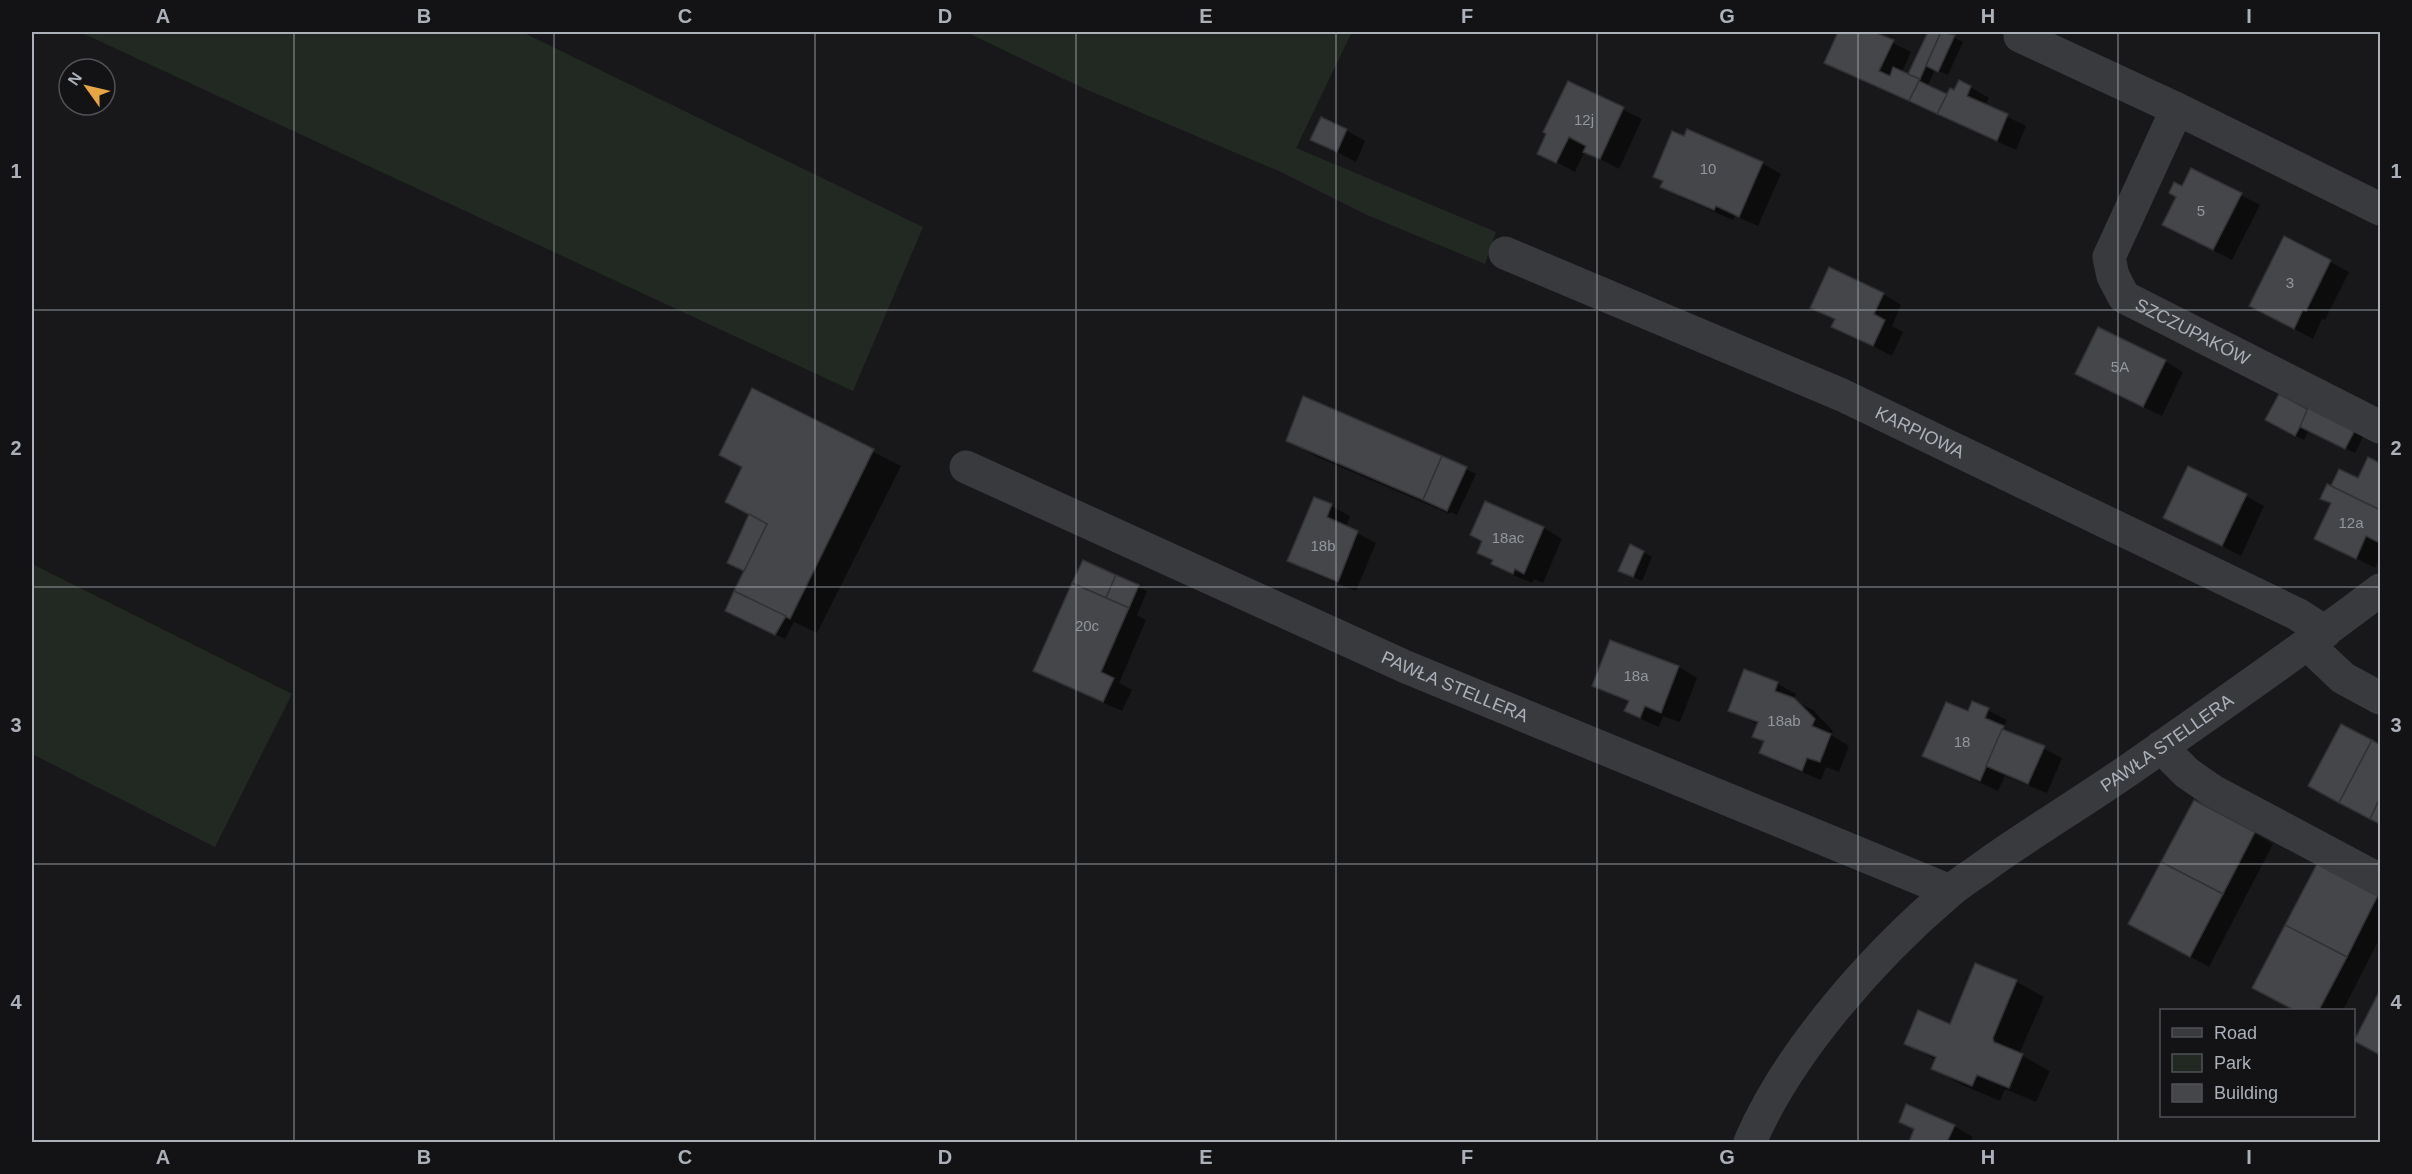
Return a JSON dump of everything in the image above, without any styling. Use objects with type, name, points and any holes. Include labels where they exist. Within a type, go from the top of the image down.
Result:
[{"type":"street","points":[[2020,36],[2177,109],[2380,208]]},
{"type":"street","name":"SZCZUPAKÓW","points":[[2177,109],[2109,257],[2113,276],[2124,297],[2380,427]]},
{"type":"street","name":"KARPIOWA","points":[[1505,253],[1842,395],[2297,614],[2343,678],[2380,698]]},
{"type":"street","name":"PAWŁA STELLERA","points":[[966,467],[1406,668],[1950,891]]},
{"type":"street","name":"PAWŁA STELLERA","points":[[1750,1143],[1758,1125],[1804,1048],[1864,974],[1950,891],[2161,747],[2380,590]]},
{"type":"street","points":[[2161,747],[2187,773],[2213,791],[2380,880]]},
{"type":"green space","points":[[80,32],[522,32],[923,227],[853,391]]},
{"type":"green space","points":[[966,32],[1352,32],[1296,148],[1496,232],[1485,264],[1367,215],[1281,172],[1083,88]]},
{"type":"green space","points":[[32,564],[292,694],[215,847],[32,754]]},
{"type":"building","points":[[1838,32],[1874,32],[1894,40],[1879,71],[1890,76],[1893,67],[1920,79],[1909,101],[1824,63]]},
{"type":"building","points":[[1928,32],[1941,32],[1920,79],[1908,74]]},
{"type":"building","points":[[1941,32],[1955,35],[1938,72],[1926,66]]},
{"type":"building","points":[[1959,80],[1971,86],[1967,96],[2008,114],[1997,141],[1937,114],[1950,88],[1954,90]]},
{"type":"building","points":[[1568,81],[1624,107],[1600,159],[1583,152],[1586,146],[1569,137],[1556,163],[1537,154],[1546,134],[1543,132]]},
{"type":"building","points":[[1919,81],[1947,94],[1937,114],[1909,101]]},
{"type":"building","points":[[1321,117],[1347,129],[1337,152],[1310,140]]},
{"type":"building","points":[[1687,129],[1763,162],[1739,217],[1716,206],[1714,210],[1660,187],[1663,181],[1653,177],[1672,131],[1684,136]]},
{"type":"building","points":[[2191,168],[2242,193],[2213,250],[2162,225],[2176,197],[2169,193],[2174,182],[2182,186]]},
{"type":"building","points":[[2284,236],[2331,260],[2306,311],[2303,310],[2294,329],[2249,306]]},
{"type":"building","points":[[1829,267],[1884,293],[1874,314],[1885,320],[1873,346],[1831,327],[1835,319],[1810,308]]},
{"type":"building","points":[[2098,327],[2166,360],[2143,407],[2075,374]]},
{"type":"building","points":[[752,388],[874,449],[790,619],[734,591],[767,524],[725,502],[742,467],[719,455]]},
{"type":"building","points":[[2279,394],[2309,410],[2295,436],[2265,420]]},
{"type":"building","points":[[1303,396],[1442,456],[1423,500],[1286,441]]},
{"type":"building","points":[[2309,405],[2356,428],[2345,449],[2300,427]]},
{"type":"building","points":[[1442,456],[1467,467],[1447,511],[1423,500]]},
{"type":"building","points":[[2368,457],[2380,463],[2380,510],[2331,486],[2339,469],[2358,478]]},
{"type":"building","points":[[2188,466],[2247,494],[2222,546],[2163,518]]},
{"type":"building","points":[[2327,484],[2380,510],[2380,543],[2366,536],[2356,559],[2314,539],[2331,503],[2320,499]]},
{"type":"building","points":[[1314,497],[1332,504],[1327,517],[1358,531],[1338,582],[1287,561]]},
{"type":"building","points":[[1485,501],[1544,527],[1524,574],[1515,569],[1513,574],[1491,564],[1493,560],[1477,553],[1482,541],[1470,535]]},
{"type":"building","points":[[749,514],[767,524],[744,571],[727,563]]},
{"type":"building","points":[[1630,544],[1644,551],[1633,577],[1618,571]]},
{"type":"building","points":[[1083,560],[1116,575],[1106,598],[1072,583]]},
{"type":"building","points":[[1116,575],[1139,585],[1129,608],[1106,598]]},
{"type":"building","points":[[1072,583],[1129,608],[1101,672],[1114,678],[1103,702],[1033,671]]},
{"type":"building","points":[[734,591],[786,616],[775,635],[725,611]]},
{"type":"building","points":[[1610,640],[1679,666],[1661,713],[1645,706],[1640,718],[1624,711],[1629,701],[1592,686]]},
{"type":"building","points":[[1744,669],[1778,682],[1775,691],[1794,698],[1815,719],[1812,726],[1831,734],[1820,762],[1807,758],[1802,771],[1759,753],[1764,741],[1752,737],[1758,722],[1728,711]]},
{"type":"building","points":[[1972,701],[1989,708],[1985,718],[2004,726],[1980,781],[1922,756],[1946,702],[1968,711]]},
{"type":"building","points":[[2341,724],[2372,740],[2339,803],[2308,786]]},
{"type":"building","points":[[2002,729],[2045,746],[2028,784],[1986,766]]},
{"type":"building","points":[[2372,740],[2380,745],[2380,798],[2370,819],[2339,803]]},
{"type":"building","points":[[2380,798],[2380,824],[2370,819]]},
{"type":"building","points":[[2194,800],[2255,832],[2223,894],[2161,862]]},
{"type":"building","points":[[2161,862],[2223,894],[2190,957],[2128,924]]},
{"type":"building","points":[[2317,864],[2378,895],[2347,957],[2285,925]]},
{"type":"building","points":[[2285,925],[2347,957],[2320,1009],[2292,1009],[2252,988]]},
{"type":"building","points":[[1975,963],[2017,980],[1993,1038],[1994,1042],[2023,1054],[2009,1088],[1977,1075],[1972,1086],[1931,1069],[1936,1057],[1904,1044],[1918,1010],[1950,1024]]},
{"type":"building","points":[[2380,990],[2380,1055],[2355,1042]]},
{"type":"building","points":[[1906,1104],[1955,1125],[1947,1142],[1909,1142],[1914,1129],[1899,1122]]}]
